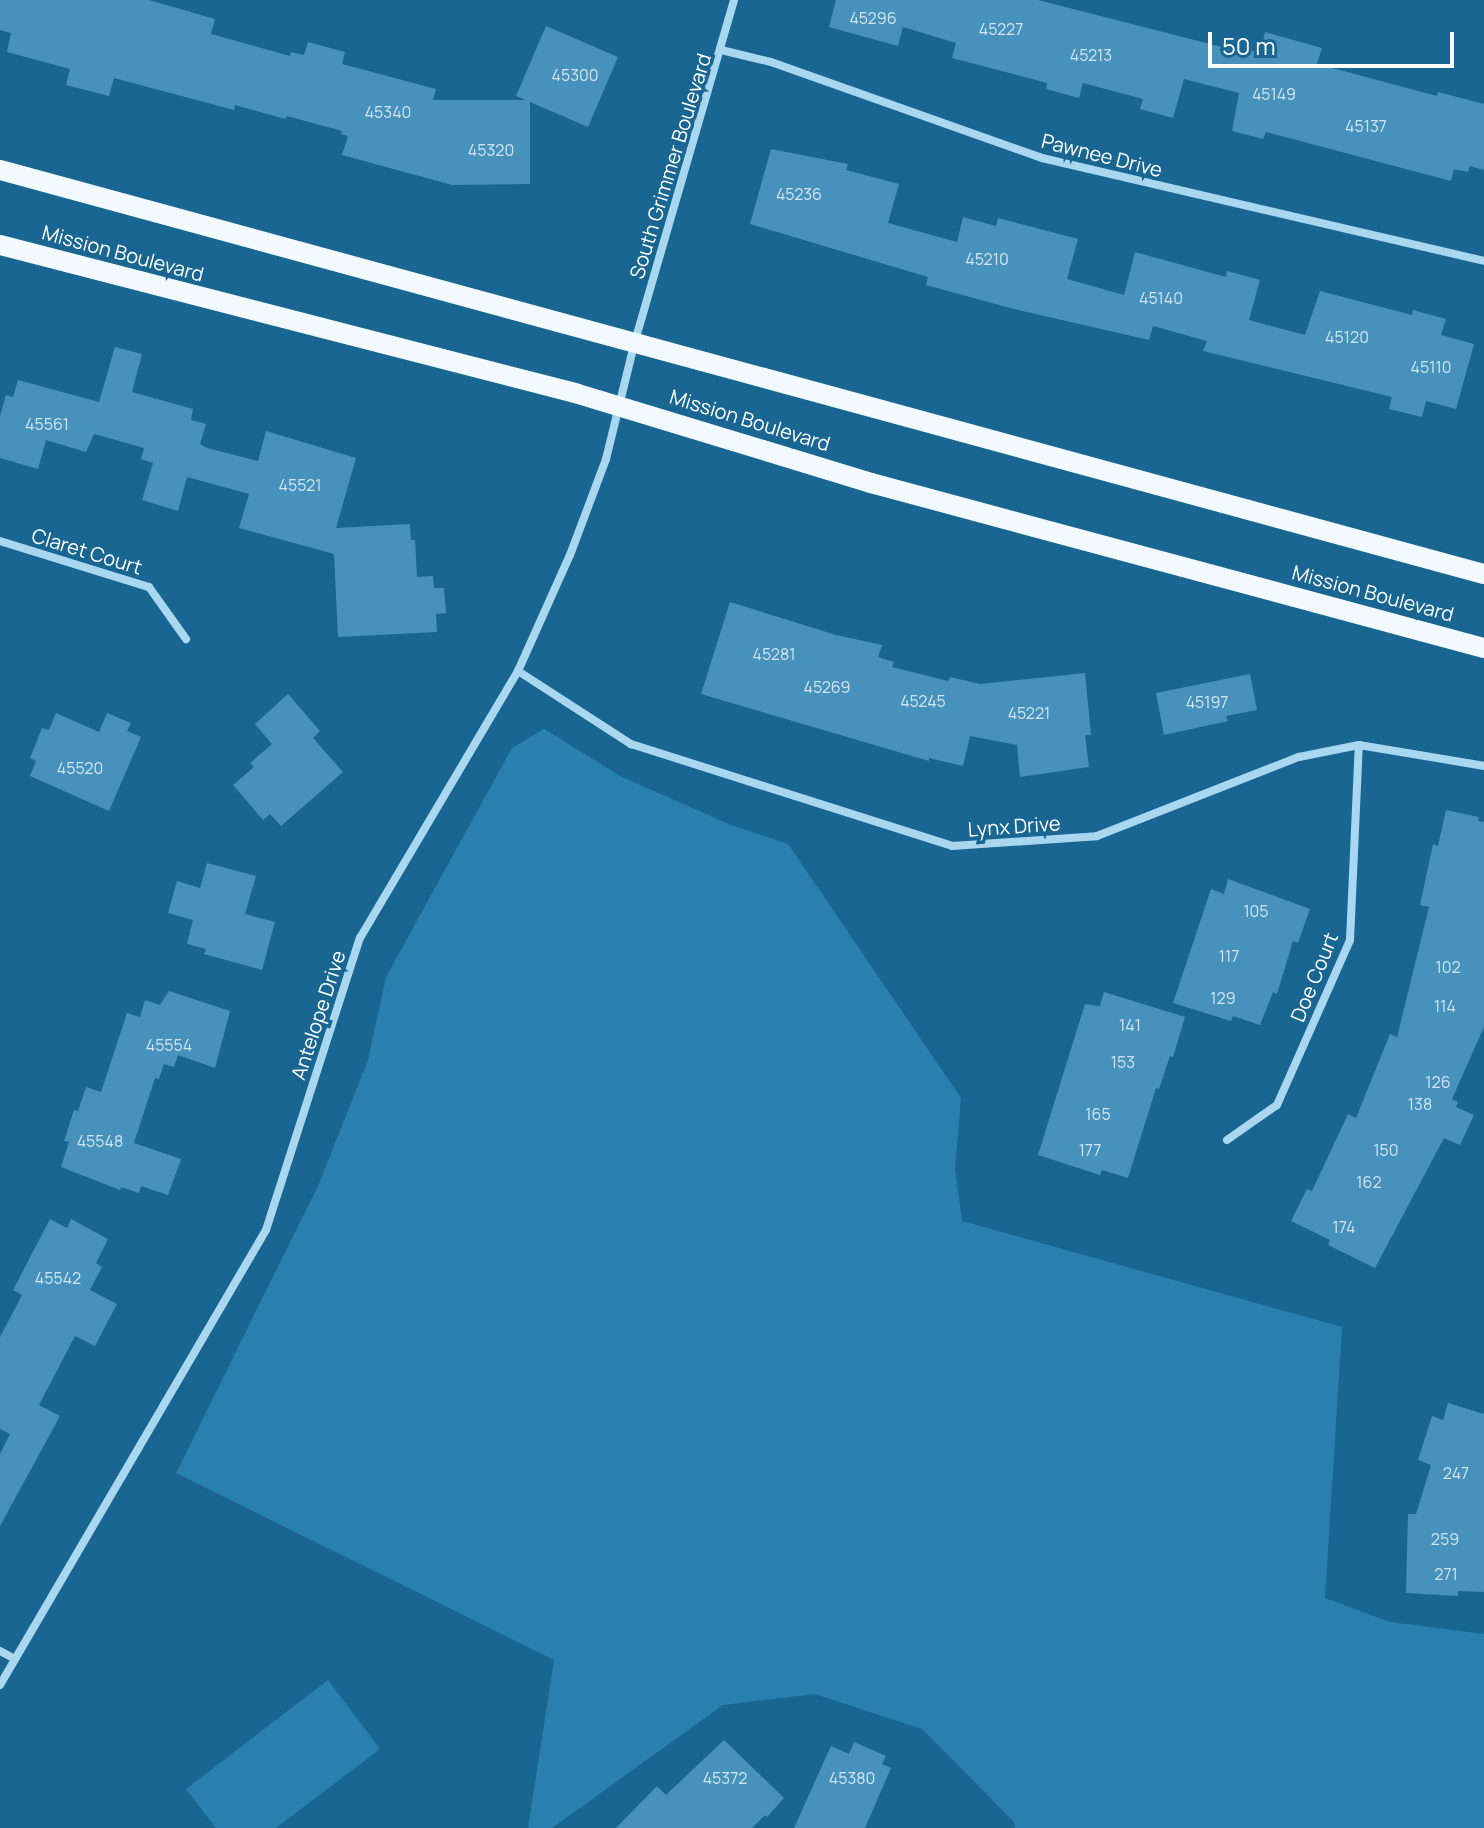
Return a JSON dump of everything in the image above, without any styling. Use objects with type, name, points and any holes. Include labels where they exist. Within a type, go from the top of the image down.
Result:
[{"type":"main road","points":[[0,170],[1484,574]]},
{"type":"main road","name":"Mission Boulevard","points":[[0,245],[618,405],[871,483],[1484,648]]},
{"type":"street","name":"South Grimmer Boulevard","points":[[635,341],[734,0]]},
{"type":"street","name":"Pawnee Drive","points":[[721,50],[771,62],[1042,158],[1484,261]]},
{"type":"street","name":"Antelope Drive","points":[[0,1685],[266,1230],[360,938],[518,671],[606,459],[635,341]]},
{"type":"street","name":"Claret Court","points":[[0,541],[149,587],[186,639]]},
{"type":"street","name":"Lynx Drive","points":[[518,671],[631,744],[952,846],[1097,836],[1299,757],[1359,745],[1484,766]]},
{"type":"street","name":"Doe Court","points":[[1227,1140],[1277,1105],[1350,940],[1359,745]]},
{"type":"street","points":[[0,1651],[15,1659]]},
{"type":"shaded area","points":[[544,729],[622,777],[731,825],[788,844],[961,1098],[955,1169],[962,1221],[1342,1327],[1325,1598],[1390,1622],[1484,1634],[1484,1828],[1015,1828],[1014,1822],[922,1729],[815,1694],[723,1705],[552,1828],[528,1828],[554,1660],[176,1473],[319,1184],[368,1060],[386,977],[512,748]]},
{"type":"shaded area","points":[[328,1680],[380,1749],[276,1828],[216,1828],[186,1789]]},
{"type":"building","points":[[0,0],[149,0],[215,19],[211,34],[290,56],[291,52],[304,55],[308,42],[345,52],[342,64],[436,89],[433,100],[526,100],[516,96],[546,26],[618,57],[588,127],[530,102],[530,184],[452,185],[342,155],[348,136],[341,134],[342,131],[287,116],[285,119],[235,105],[234,110],[114,78],[109,96],[66,85],[70,69],[7,52],[11,33],[0,30]]},
{"type":"building","points":[[836,0],[1038,0],[1249,54],[1250,50],[1260,53],[1265,32],[1322,48],[1317,64],[1437,96],[1438,92],[1484,104],[1484,170],[1470,166],[1468,172],[1454,169],[1451,181],[1266,132],[1263,139],[1232,131],[1239,93],[1184,79],[1173,118],[1140,109],[1143,99],[1083,83],[1079,98],[1046,89],[1047,83],[952,58],[956,43],[903,27],[898,46],[829,27]]},
{"type":"building","points":[[771,149],[848,164],[846,170],[899,184],[888,223],[957,242],[963,217],[996,226],[998,218],[1078,239],[1067,279],[1124,295],[1135,252],[1226,277],[1227,271],[1260,280],[1249,320],[1305,335],[1320,291],[1412,315],[1413,310],[1446,319],[1441,335],[1474,344],[1456,409],[1426,401],[1422,417],[1389,409],[1392,397],[1203,351],[1207,341],[1153,326],[1149,340],[1010,308],[926,285],[928,277],[750,224]]},
{"type":"building","points":[[115,347],[142,354],[132,392],[193,409],[191,420],[206,424],[200,444],[207,448],[258,461],[266,431],[356,458],[336,528],[410,524],[411,540],[415,540],[417,577],[433,576],[434,588],[444,588],[446,613],[436,614],[437,632],[338,637],[334,554],[239,528],[249,494],[187,477],[178,511],[142,500],[153,463],[141,459],[144,448],[94,434],[86,452],[46,440],[38,469],[0,458],[0,416],[6,395],[13,397],[18,380],[99,402]]},
{"type":"building","points":[[730,602],[836,635],[882,645],[878,657],[894,662],[892,667],[948,681],[950,677],[980,684],[1085,673],[1091,735],[1085,735],[1089,767],[1020,777],[1017,745],[970,736],[963,766],[929,758],[929,761],[701,694]]},
{"type":"building","points":[[1250,674],[1257,710],[1226,716],[1228,721],[1164,735],[1156,693]]},
{"type":"building","points":[[288,694],[320,731],[313,738],[343,772],[281,826],[270,814],[263,820],[233,785],[254,767],[250,763],[272,744],[255,724]]},
{"type":"building","points":[[56,713],[99,732],[107,713],[131,723],[127,731],[141,737],[109,811],[30,776],[36,761],[30,758],[42,728],[49,730]]},
{"type":"building","points":[[1446,810],[1479,817],[1478,821],[1484,822],[1484,1027],[1452,1099],[1458,1102],[1456,1107],[1474,1115],[1460,1145],[1444,1138],[1375,1268],[1328,1245],[1330,1240],[1291,1221],[1307,1189],[1312,1191],[1348,1114],[1356,1118],[1390,1034],[1397,1037],[1429,907],[1420,905],[1433,844],[1438,846]]},
{"type":"building","points":[[207,863],[256,876],[245,914],[275,922],[262,970],[204,954],[206,949],[187,944],[193,920],[168,913],[177,881],[200,888]]},
{"type":"building","points":[[1228,879],[1310,909],[1298,943],[1293,941],[1277,994],[1273,992],[1260,1025],[1233,1016],[1231,1021],[1173,1003],[1211,889],[1224,894]]},
{"type":"building","points":[[169,991],[230,1011],[215,1068],[178,1055],[174,1067],[164,1064],[159,1079],[155,1078],[134,1143],[181,1159],[168,1195],[141,1186],[139,1193],[121,1187],[120,1190],[61,1167],[69,1142],[64,1141],[74,1110],[78,1111],[86,1087],[101,1092],[127,1013],[140,1017],[145,1000],[160,1005]]},
{"type":"building","points":[[1104,992],[1185,1017],[1173,1057],[1170,1056],[1159,1089],[1156,1088],[1128,1178],[1102,1170],[1100,1175],[1038,1155],[1085,1004],[1100,1006]]},
{"type":"building","points":[[50,1219],[67,1228],[71,1219],[108,1239],[96,1263],[102,1267],[90,1290],[117,1304],[95,1346],[75,1336],[39,1405],[60,1416],[0,1526],[0,1454],[10,1434],[0,1429],[0,1337],[22,1295],[13,1290]]},
{"type":"building","points":[[1448,1403],[1484,1414],[1484,1592],[1458,1591],[1458,1596],[1406,1593],[1408,1514],[1416,1514],[1431,1465],[1418,1460],[1432,1416],[1443,1420]]},
{"type":"building","points":[[724,1740],[784,1798],[767,1817],[765,1815],[752,1828],[616,1828],[657,1786],[666,1795]]},
{"type":"building","points":[[854,1742],[886,1756],[882,1764],[891,1768],[865,1828],[794,1828],[831,1746],[849,1754]]}]
